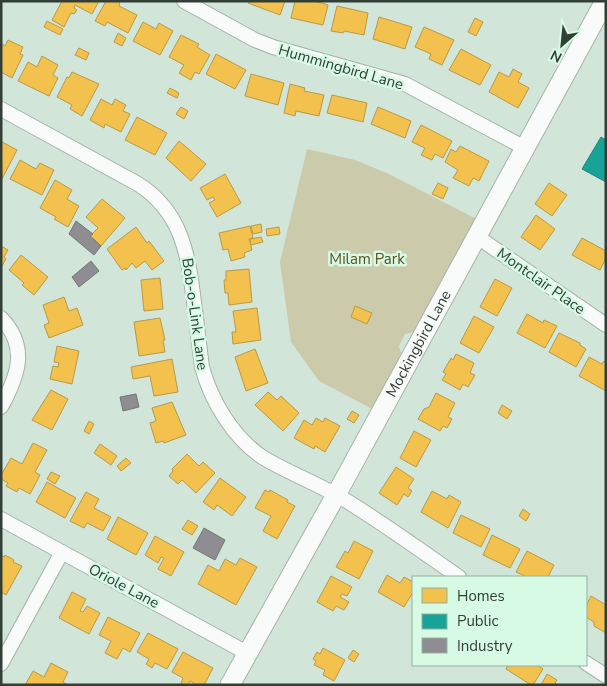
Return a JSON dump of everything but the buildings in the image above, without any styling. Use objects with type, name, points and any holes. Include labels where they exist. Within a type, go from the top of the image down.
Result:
[{"type":"street","name":"Hummingbird Lane","points":[[184,1],[255,40],[273,47],[404,84],[525,148]]},
{"type":"street","name":"Mockingbird Lane","points":[[230,685],[336,495],[605,1]]},
{"type":"street","name":"Bob-o-Link Lane","points":[[1,109],[131,180],[160,202],[175,224],[184,245],[189,265],[202,367],[210,392],[226,420],[258,453],[349,502],[458,576]]},
{"type":"street","name":"Montclair Place","points":[[476,236],[606,326]]},
{"type":"street","points":[[1,318],[13,335],[18,360],[14,381],[1,407]]},
{"type":"street","name":"Oriole Lane","points":[[1,519],[247,652]]},
{"type":"street","points":[[1,664],[62,552]]},
{"type":"street","points":[[587,664],[606,676]]},
{"type":"green space","name":"Milam Park","points":[[307,149],[355,160],[389,174],[484,223],[422,336],[413,332],[405,334],[399,346],[401,353],[411,358],[380,413],[319,381],[291,342],[280,262]]}]
